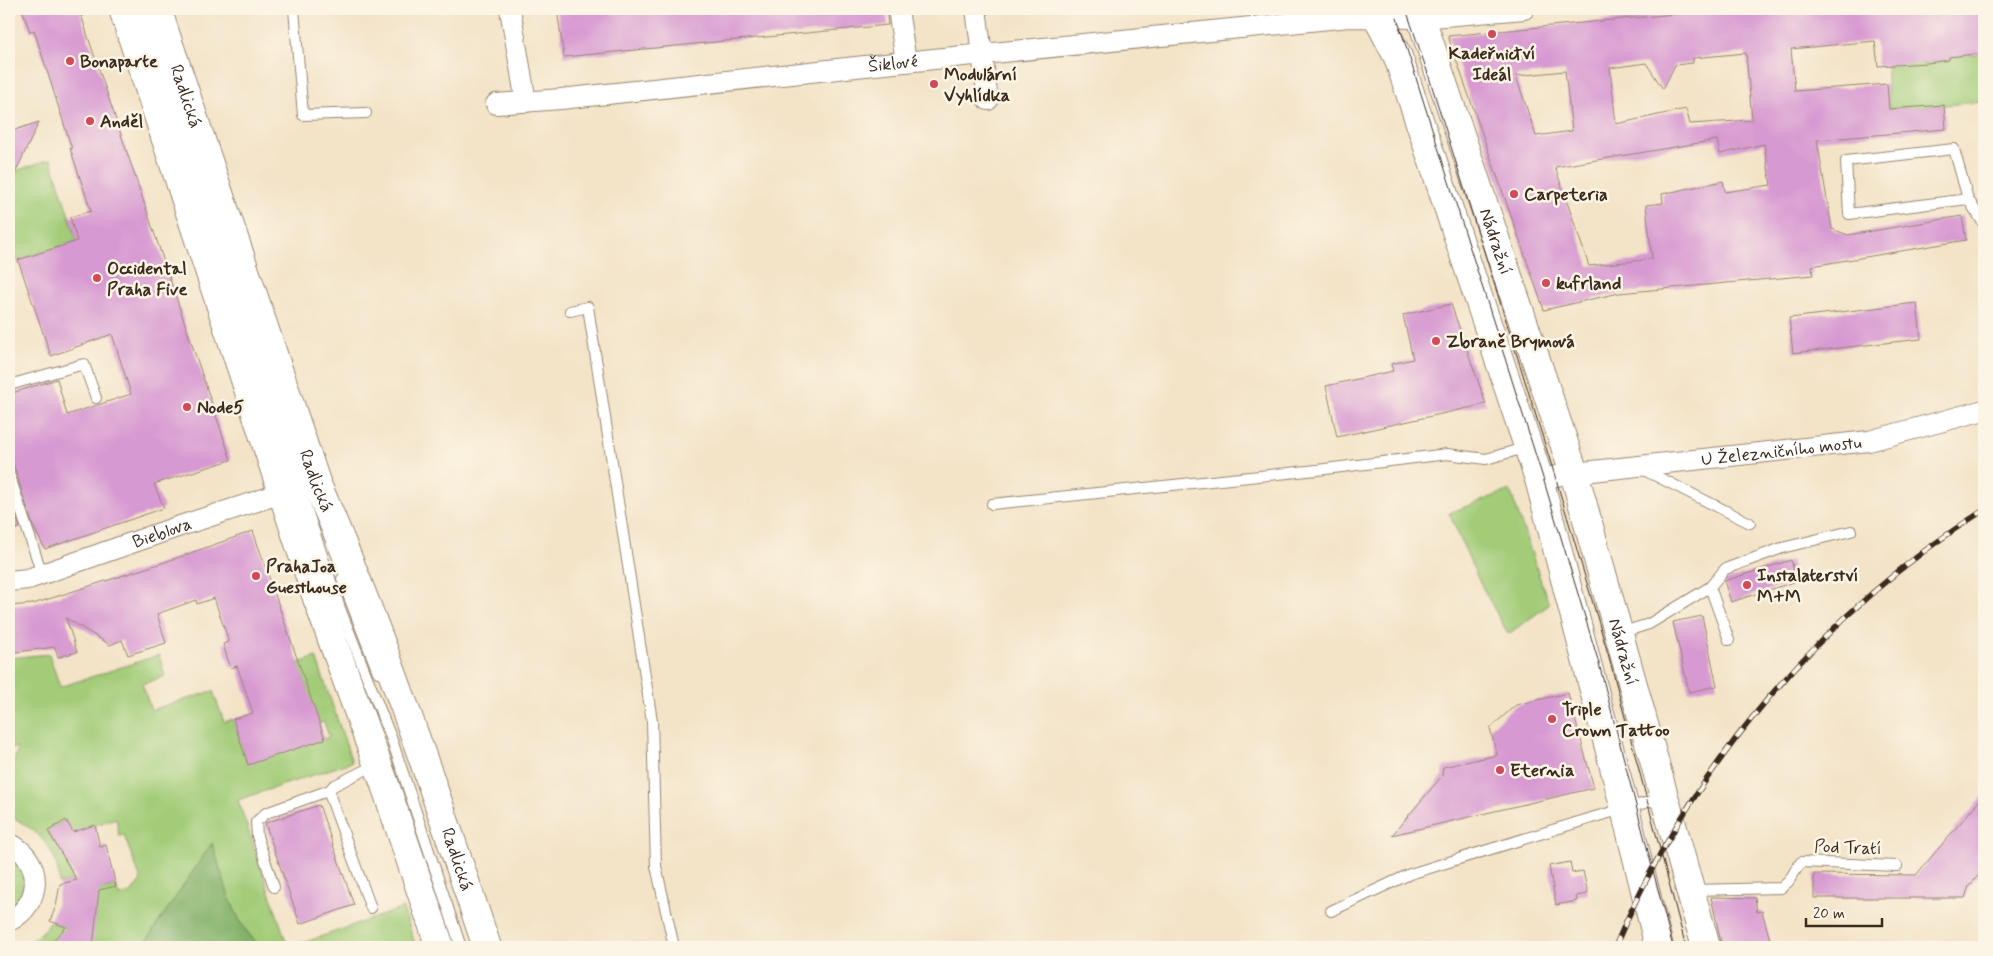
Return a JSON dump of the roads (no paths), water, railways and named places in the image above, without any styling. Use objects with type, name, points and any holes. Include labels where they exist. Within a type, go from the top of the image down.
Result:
[{"type":"main road","name":"Radlická","points":[[123,9],[302,487],[338,534],[422,754],[487,947]]},
{"type":"main road","name":"Radlická","points":[[157,9],[302,487],[318,601],[378,764],[440,947]]},
{"type":"main road","name":"Nádražní","points":[[1397,13],[1398,57],[1539,479],[1625,808],[1659,947]]},
{"type":"main road","name":"Nádražní","points":[[1397,13],[1574,472],[1706,947]]},
{"type":"street","points":[[510,9],[526,102]]},
{"type":"street","points":[[898,9],[906,62]]},
{"type":"street","points":[[976,9],[988,100]]},
{"type":"street","name":"Šiklové","points":[[496,104],[1349,17],[1397,13],[1524,9]]},
{"type":"street","name":"U Železničního mostu","points":[[1574,472],[1636,467],[1869,441],[1984,410]]},
{"type":"street","points":[[1539,479],[1574,472]]},
{"type":"street","name":"Bieblova","points":[[9,581],[28,579],[302,487]]},
{"type":"street","points":[[9,843],[24,853],[32,864],[34,890],[28,904],[18,916],[9,921]]},
{"type":"lane","points":[[138,9],[302,487],[329,540]]},
{"type":"lane","points":[[150,9],[341,611],[392,740],[461,947]]},
{"type":"lane","points":[[294,9],[303,114],[366,113]]},
{"type":"lane","points":[[1968,199],[1849,214],[1846,161],[1954,149],[1968,199],[1984,224]]},
{"type":"lane","points":[[570,311],[588,308],[652,721],[656,866],[674,947]]},
{"type":"lane","points":[[9,386],[84,364],[96,398]]},
{"type":"lane","points":[[992,504],[1317,470],[1447,454],[1486,459],[1514,451],[1527,443]]},
{"type":"lane","points":[[1636,467],[1750,523]]},
{"type":"lane","points":[[9,474],[42,574]]},
{"type":"lane","points":[[1619,633],[1649,624],[1710,587],[1725,569],[1782,548],[1851,531]]},
{"type":"lane","points":[[338,568],[383,684]]},
{"type":"lane","points":[[1710,587],[1729,640]]},
{"type":"lane","points":[[274,887],[257,836],[256,822],[266,813],[330,790],[333,786],[378,764]]},
{"type":"lane","points":[[330,790],[330,796],[371,908]]},
{"type":"lane","points":[[1331,910],[1410,874],[1625,808],[1665,798]]},
{"type":"lane","name":"Pod Tratí","points":[[1691,890],[1781,888],[1788,882],[1801,862],[1897,866]]},
{"type":"tram line","points":[[1406,9],[1555,476],[1609,657],[1686,947]]},
{"type":"tram line","points":[[1397,18],[1543,478],[1598,660],[1673,947]]},
{"type":"railway","points":[[1615,947],[1646,881],[1681,818],[1722,758],[1766,700],[1815,647],[1868,597],[1924,551],[1984,510]]},
{"type":"place","name":"Kadeřnictví Ideál","points":[[1492,34]]},
{"type":"place","name":"Bonaparte","points":[[70,61]]},
{"type":"place","name":"Modulární Vyhlídka","points":[[934,84]]},
{"type":"place","name":"Anděl","points":[[90,121]]},
{"type":"place","name":"Carpeteria","points":[[1514,194]]},
{"type":"place","name":"Occidental Praha Five","points":[[97,278]]},
{"type":"place","name":"kufrland","points":[[1546,283]]},
{"type":"place","name":"Zbraně Brymová","points":[[1436,341]]},
{"type":"place","name":"Node5","points":[[187,407]]},
{"type":"place","name":"PrahaJoa Guesthouse","points":[[256,576]]},
{"type":"place","name":"Instalaterství M+M","points":[[1747,585]]},
{"type":"place","name":"Triple Crown Tattoo","points":[[1552,719]]},
{"type":"place","name":"Eternia","points":[[1500,770]]}]
